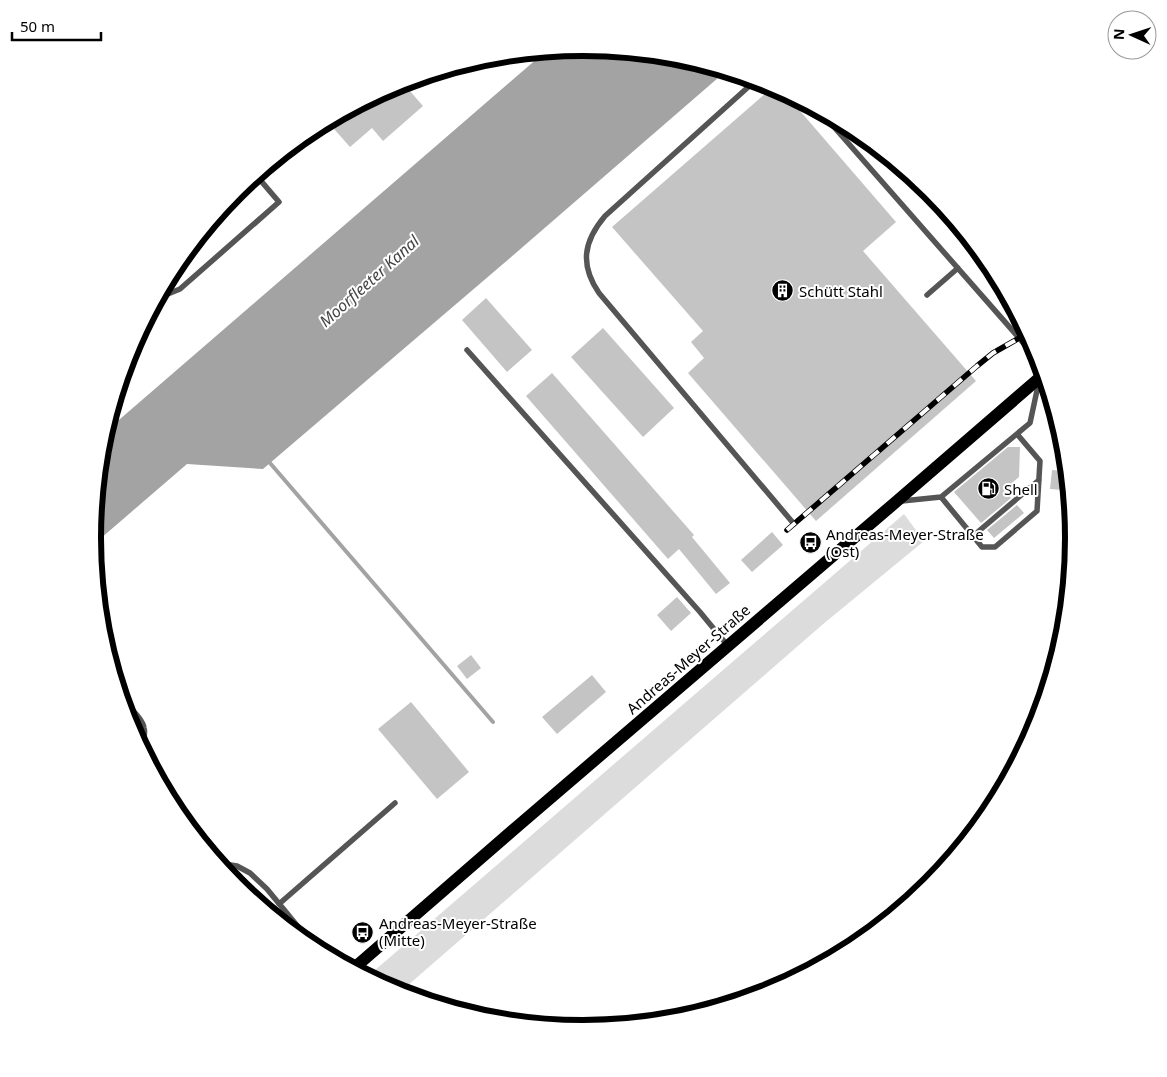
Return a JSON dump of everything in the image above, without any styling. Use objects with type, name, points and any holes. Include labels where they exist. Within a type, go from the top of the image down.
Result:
[{"type":"main road","name":"Andreas-Meyer-Straße","points":[[358,965],[1038,379]]},
{"type":"lane","points":[[749,86],[595,227],[589,239],[586,253],[587,268],[591,282],[599,293],[794,524]]},
{"type":"lane","points":[[834,127],[1024,343]]},
{"type":"lane","points":[[168,294],[180,289],[279,202],[261,181]]},
{"type":"lane","points":[[927,295],[958,268]]},
{"type":"lane","points":[[467,350],[728,646]]},
{"type":"lane","points":[[897,501],[941,498],[1030,423],[1040,383]]},
{"type":"lane","points":[[941,498],[982,547],[995,547],[1037,511],[1040,461],[1017,434]]},
{"type":"lane","points":[[973,536],[1039,480]]},
{"type":"lane","points":[[134,713],[144,726],[144,737]]},
{"type":"lane","points":[[279,904],[395,803]]},
{"type":"lane","points":[[229,865],[237,866],[250,873],[267,889],[297,926]]},
{"type":"shaded area","points":[[904,514],[924,541],[822,625],[406,987],[373,972]]},
{"type":"water","name":"Moorfleeter Kanal","points":[[584,56],[646,60],[720,76],[263,469],[187,464],[101,538],[105,476],[116,422],[537,58]]},
{"type":"building","points":[[409,89],[423,106],[383,141],[372,128],[350,147],[332,127],[342,121],[370,106]]},
{"type":"building","name":"Schütt Stahl","points":[[768,93],[795,105],[896,222],[863,251],[976,381],[816,521],[688,373],[704,358],[691,342],[703,331],[612,227]]},
{"type":"building","points":[[993,285],[1003,301],[991,287]]},
{"type":"building","points":[[486,298],[532,350],[507,372],[462,320]]},
{"type":"building","points":[[603,328],[674,408],[643,437],[571,357]]},
{"type":"building","points":[[552,373],[694,535],[692,537],[730,583],[716,594],[679,549],[668,559],[526,396]]},
{"type":"building","points":[[1008,447],[1020,447],[1019,477],[1004,490],[1011,498],[981,523],[954,492]]},
{"type":"building","points":[[1052,470],[1061,471],[1062,490],[1050,489]]},
{"type":"building","points":[[1017,505],[1024,513],[994,538],[987,530]]},
{"type":"building","points":[[772,532],[783,545],[752,572],[741,560]]},
{"type":"building","points":[[677,597],[691,613],[671,631],[657,615]]},
{"type":"building","points":[[471,655],[481,668],[467,679],[457,666]]},
{"type":"building","points":[[592,675],[606,692],[557,734],[542,717]]},
{"type":"building","points":[[411,702],[469,772],[437,799],[378,729]]},
{"type":"waterway","points":[[270,463],[493,722]]},
{"type":"railway","points":[[787,530],[977,366],[993,353],[1021,337]]},
{"type":"place","name":"Schütt Stahl","points":[[783,291]]},
{"type":"place","name":"Shell","points":[[988,489]]},
{"type":"place","name":"Andreas-Meyer-Straße (Ost)","points":[[810,543]]},
{"type":"place","name":"Andreas-Meyer-Straße (Mitte)","points":[[363,932]]}]
